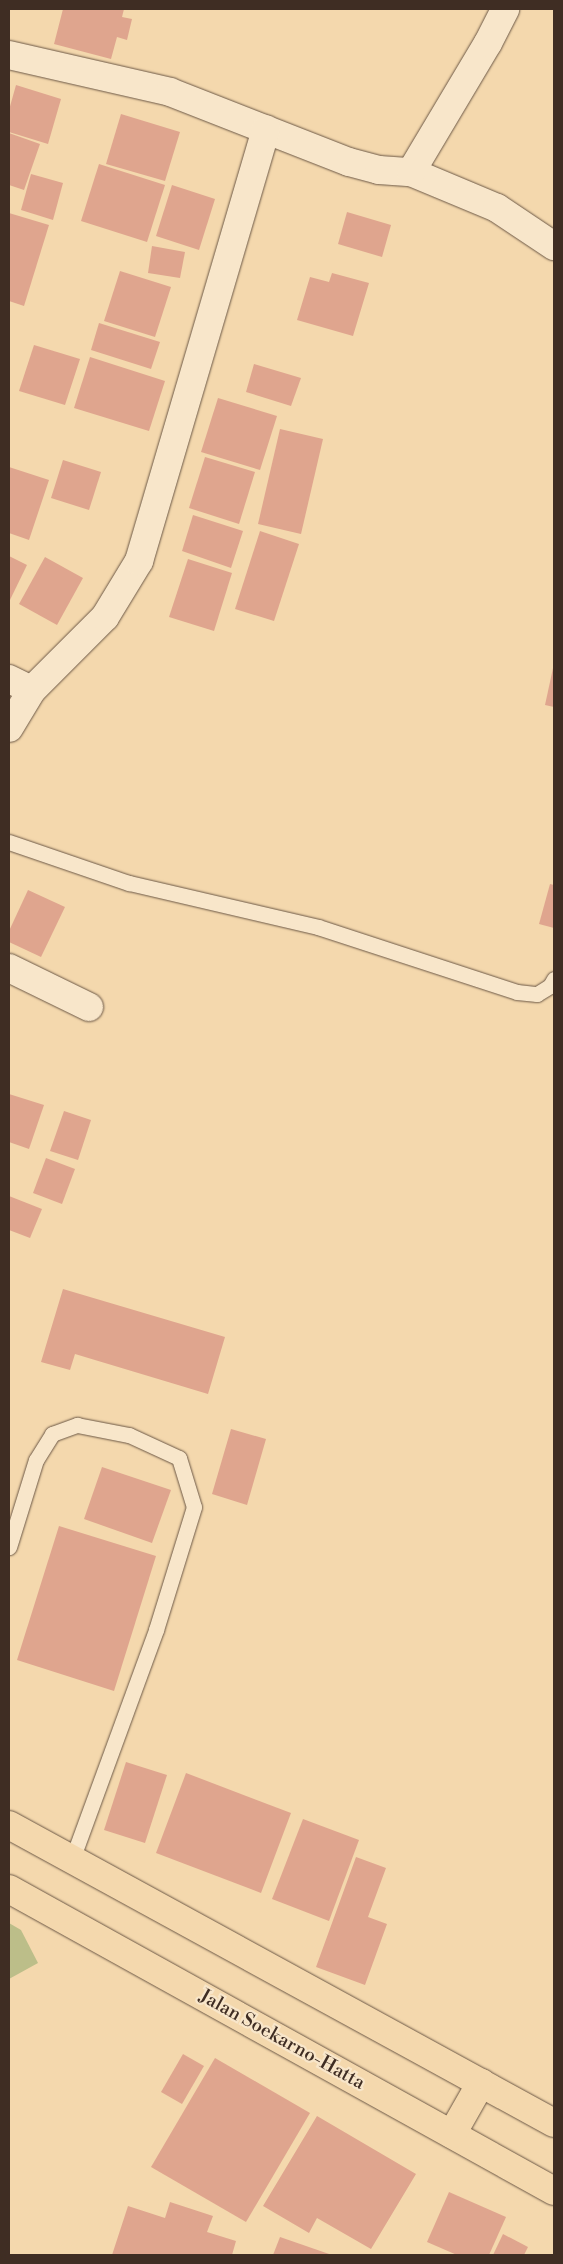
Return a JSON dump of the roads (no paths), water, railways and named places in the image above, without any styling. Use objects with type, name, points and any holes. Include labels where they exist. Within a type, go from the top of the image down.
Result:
[{"type":"highway","points":[[9,1825],[554,2123]]},
{"type":"highway","name":"Jalan Soekarno-Hatta","points":[[9,1889],[554,2191]]},
{"type":"highway","points":[[452,2134],[481,2083]]},
{"type":"street","points":[[411,172],[488,43],[505,9]]},
{"type":"street","points":[[9,55],[170,92],[349,162],[379,170],[411,172],[498,208],[554,246]]},
{"type":"street","points":[[9,728],[21,685],[105,617],[140,561],[266,129]]},
{"type":"street","points":[[9,968],[89,1007]]},
{"type":"lane","points":[[9,842],[128,883],[318,927],[517,992],[537,994],[550,986],[554,980]]},
{"type":"lane","points":[[9,1547],[36,1460],[52,1434],[77,1425],[120,1433],[179,1458],[194,1507],[156,1630],[72,1860]]}]
